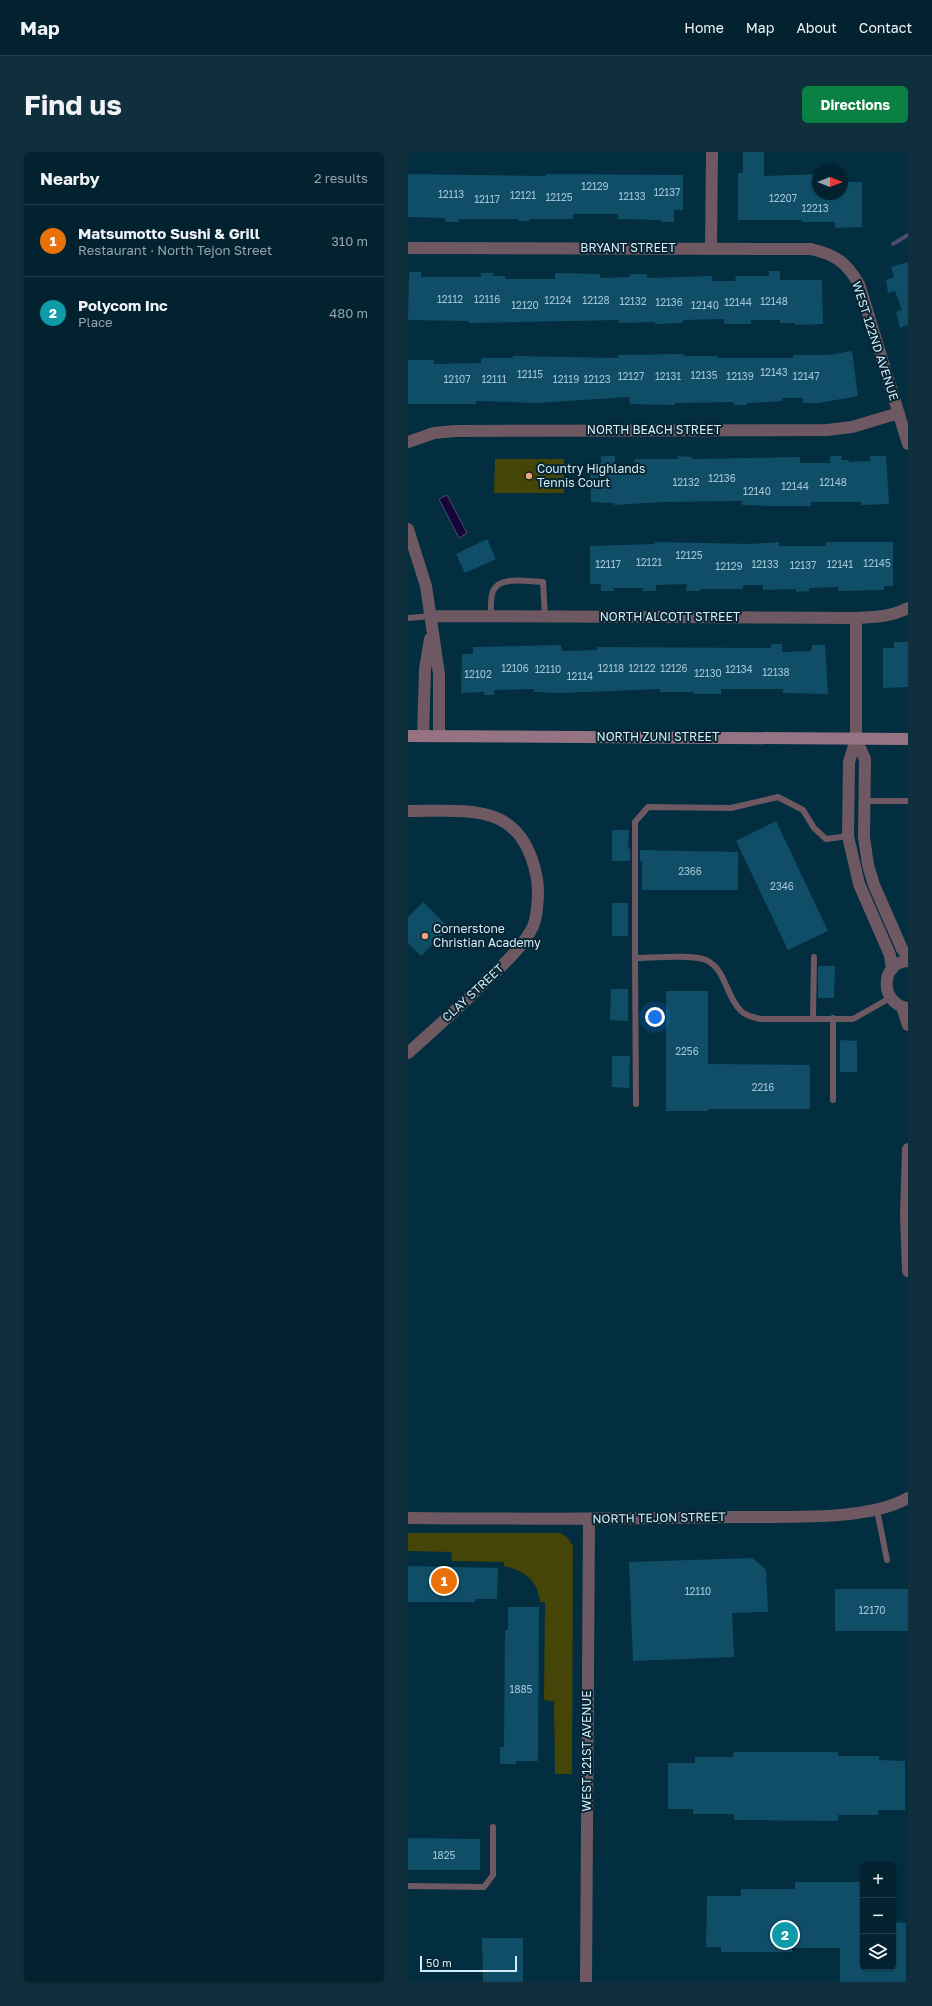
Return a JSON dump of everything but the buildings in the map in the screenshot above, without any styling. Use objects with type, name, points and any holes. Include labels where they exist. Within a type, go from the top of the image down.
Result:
[{"type":"street","points":[[711,248],[712,152]]},
{"type":"street","name":"BRYANT STREET","points":[[408,248],[811,249],[830,253],[845,264]]},
{"type":"street","name":"WEST 122ND AVENUE","points":[[845,264],[859,284],[908,444]]},
{"type":"street","name":"NORTH BEACH STREET","points":[[408,442],[434,434],[462,430],[827,430],[852,426],[899,414]]},
{"type":"street","points":[[408,529],[426,586],[431,616],[439,674],[439,736]]},
{"type":"street","name":"NORTH ALCOTT STREET","points":[[431,616],[856,618],[884,617],[904,613]]},
{"type":"street","points":[[856,618],[856,739],[849,762],[848,836],[859,884],[890,955],[892,969]]},
{"type":"street","points":[[424,736],[425,669],[432,632]]},
{"type":"street","name":"NORTH ZUNI STREET","points":[[408,736],[908,740]]},
{"type":"street","points":[[856,739],[864,759],[864,838],[872,878],[902,949],[908,956]]},
{"type":"street","name":"CLAY STREET","points":[[408,811],[491,814],[506,822],[519,834],[534,864],[537,881],[537,907],[531,931],[508,960],[408,1053]]},
{"type":"street","points":[[908,961],[898,964],[892,969],[886,983],[890,998],[905,1008],[908,1025]]},
{"type":"street","points":[[908,1149],[906,1215],[908,1271]]},
{"type":"street","name":"NORTH TEJON STREET","points":[[408,1518],[589,1520],[830,1515],[877,1510],[908,1498]]},
{"type":"street","name":"WEST 121ST AVENUE","points":[[586,1982],[589,1520]]},
{"type":"lane","points":[[491,617],[492,592],[497,585],[503,581],[543,582],[544,617]]},
{"type":"lane","points":[[408,618],[431,616]]},
{"type":"lane","points":[[636,1104],[635,822],[648,807],[732,808],[778,797],[804,810],[814,828],[826,839],[848,836]]},
{"type":"lane","points":[[864,801],[908,801]]},
{"type":"lane","points":[[813,1018],[814,957]]},
{"type":"lane","points":[[635,958],[694,958],[706,960],[716,967],[739,1009],[747,1016],[760,1019],[853,1019],[890,998]]},
{"type":"lane","points":[[833,1018],[833,1100]]},
{"type":"lane","points":[[877,1510],[887,1560]]},
{"type":"lane","points":[[408,1886],[484,1887],[493,1875],[493,1827]]},
{"type":"shaded area","name":"Country Highlands Tennis Court","points":[[495,459],[564,459],[564,493],[494,493]]},
{"type":"shaded area","points":[[447,495],[467,533],[459,538],[439,499]]},
{"type":"shaded area","points":[[408,1533],[560,1533],[567,1537],[573,1546],[572,1774],[555,1774],[554,1701],[544,1700],[545,1602],[540,1602],[539,1594],[533,1582],[524,1573],[504,1566],[504,1562],[452,1561],[451,1552],[408,1551]]},
{"type":"waterway","points":[[893,244],[908,235]]},
{"type":"place","name":"Country Highlands Tennis Court","points":[[529,476]]},
{"type":"place","name":"Cornerstone Christian Academy","points":[[425,936]]},
{"type":"place","name":"Matsumotto Sushi & Grill","points":[[444,1581]]},
{"type":"place","name":"Polycom Inc","points":[[785,1935]]}]
